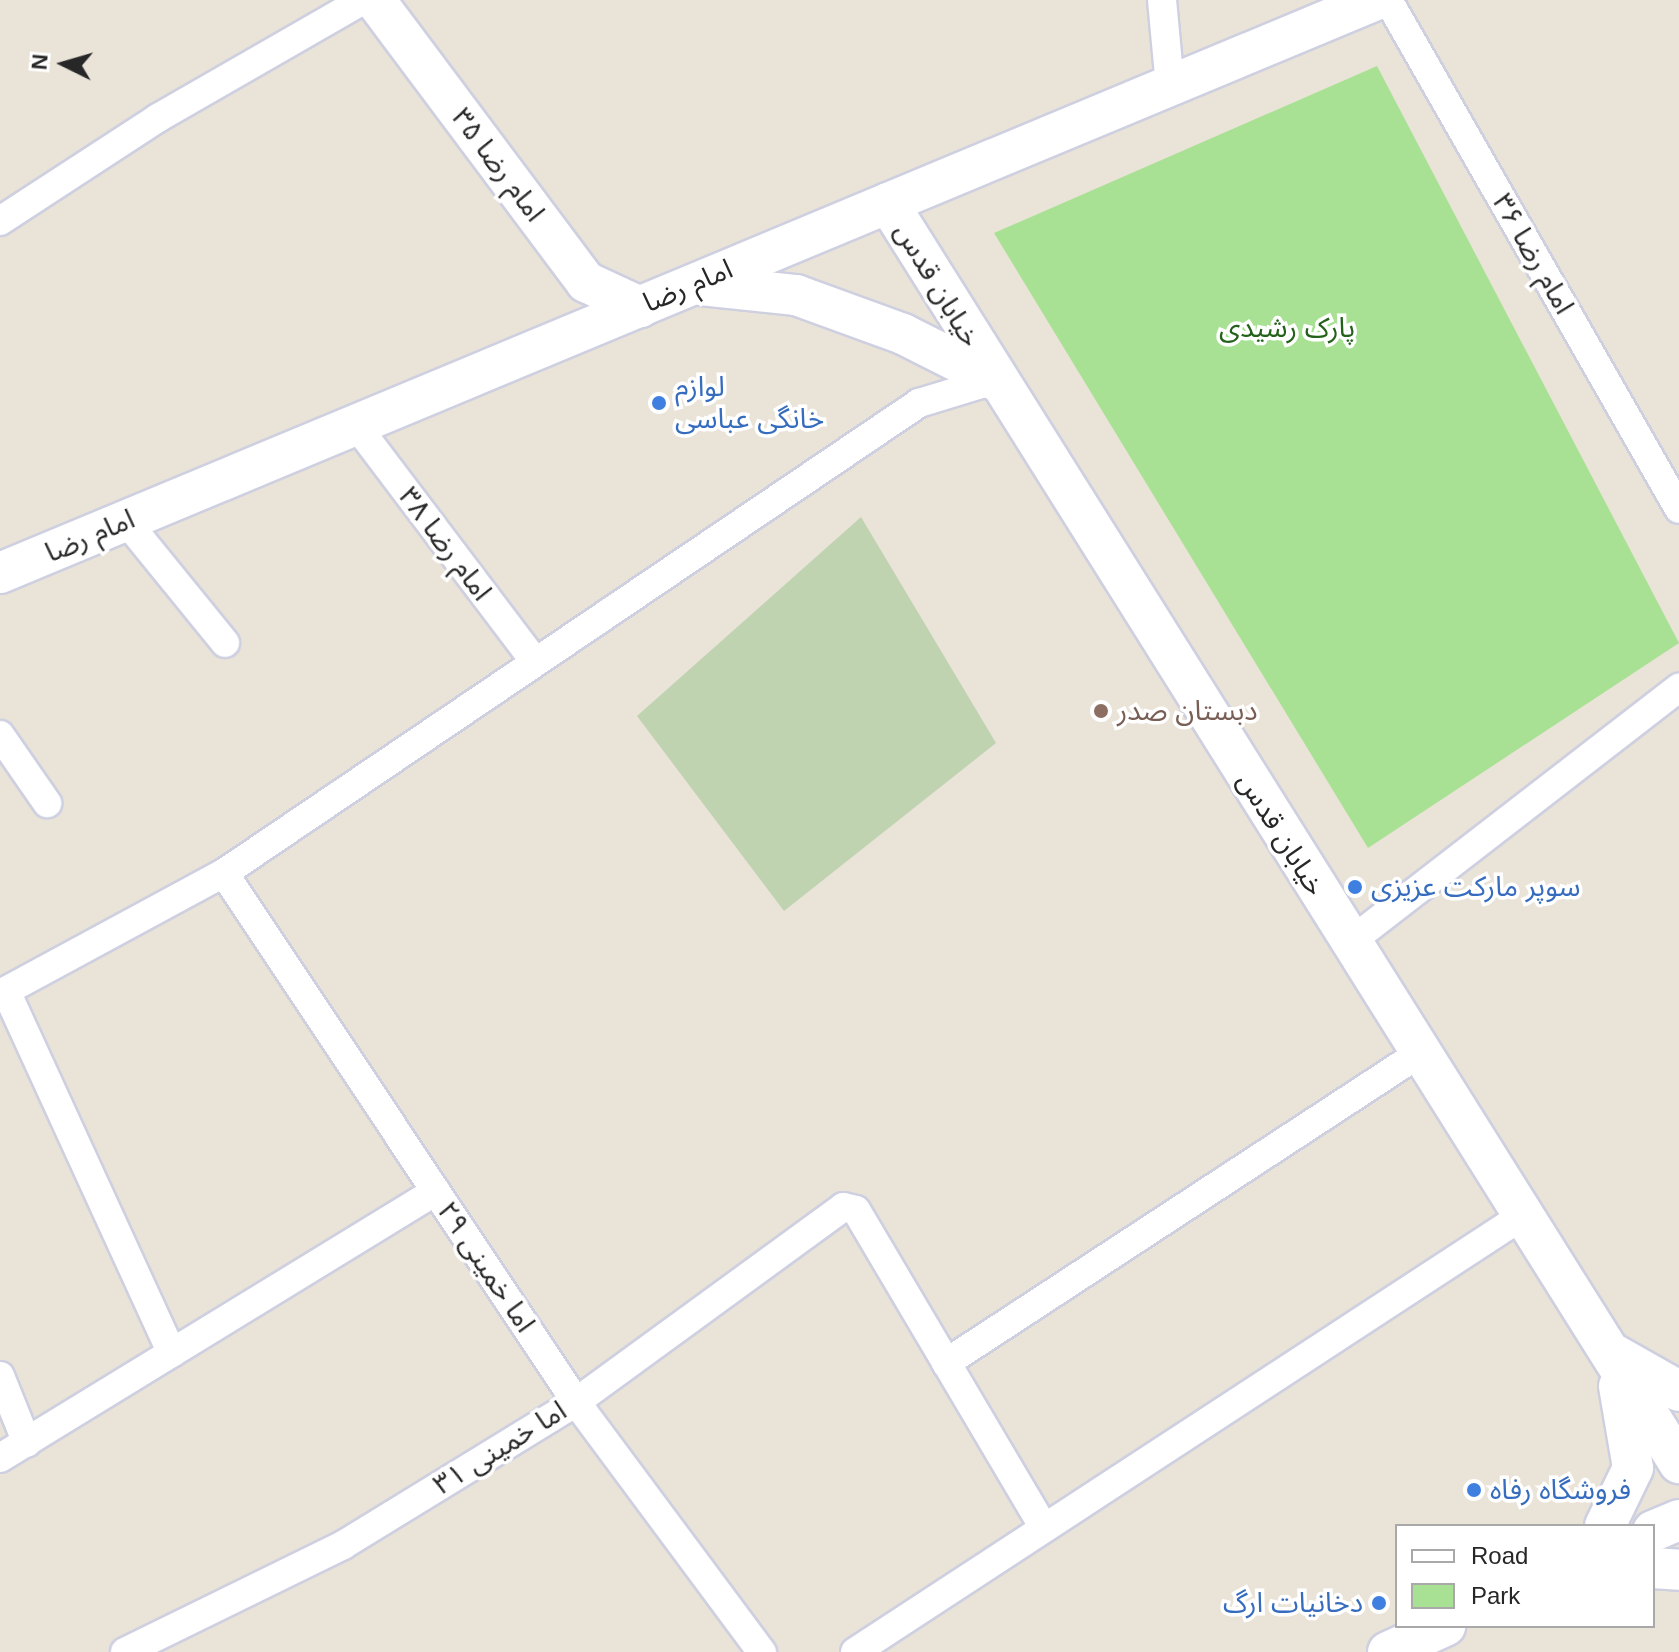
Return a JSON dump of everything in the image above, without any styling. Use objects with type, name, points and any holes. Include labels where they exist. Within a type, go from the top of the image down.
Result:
[{"type":"street","points":[[0,221],[158,118],[363,0]]},
{"type":"street","name":"امام رضا ۳۵","points":[[375,0],[586,282],[640,307]]},
{"type":"street","points":[[1162,0],[1170,86]]},
{"type":"street","name":"امام رضا","points":[[0,573],[1376,0]]},
{"type":"street","name":"امام رضا ۳۶","points":[[1388,0],[1679,509]]},
{"type":"street","name":"خیابان قدس","points":[[888,203],[994,380],[1679,1463]]},
{"type":"street","points":[[693,284],[796,295],[903,334],[994,380]]},
{"type":"street","points":[[172,1353],[3,993],[224,873],[919,403],[994,380]]},
{"type":"street","name":"امام رضا ۳۸","points":[[356,425],[535,662]]},
{"type":"street","points":[[126,521],[225,643]]},
{"type":"street","points":[[1350,942],[1679,688]]},
{"type":"street","points":[[0,735],[47,803]]},
{"type":"street","name":"اما خمینی ٢٩","points":[[224,873],[576,1402],[762,1652]]},
{"type":"street","points":[[1044,1528],[946,1363],[1420,1053]]},
{"type":"street","points":[[0,1458],[436,1191]]},
{"type":"street","name":"اما خمینی ٣١","points":[[125,1652],[343,1545],[576,1402],[852,1208],[946,1363]]},
{"type":"street","points":[[855,1652],[1522,1216]]},
{"type":"street","points":[[1608,1351],[1679,1391]]},
{"type":"street","points":[[1606,1524],[1633,1468],[1628,1412],[1608,1351]]},
{"type":"street","points":[[0,1376],[27,1443]]},
{"type":"street","points":[[1655,1530],[1679,1520]]},
{"type":"street","points":[[1655,1568],[1679,1570]]},
{"type":"street","points":[[1398,1650],[1441,1628]]},
{"type":"green space","name":"پارک رشیدی","points":[[1377,66],[1679,643],[1368,848],[994,233]]},
{"type":"green space","points":[[861,517],[996,743],[784,911],[637,716]]},
{"type":"place","name":"لوازم خانگی عباسی","points":[[659,403]]},
{"type":"place","name":"دبستان صدر","points":[[1101,711]]},
{"type":"place","name":"سوپر مارکت عزیزی","points":[[1355,887]]},
{"type":"place","name":"فروشگاه رفاه","points":[[1474,1490]]},
{"type":"place","name":"دخانیات ارگ","points":[[1379,1603]]}]
